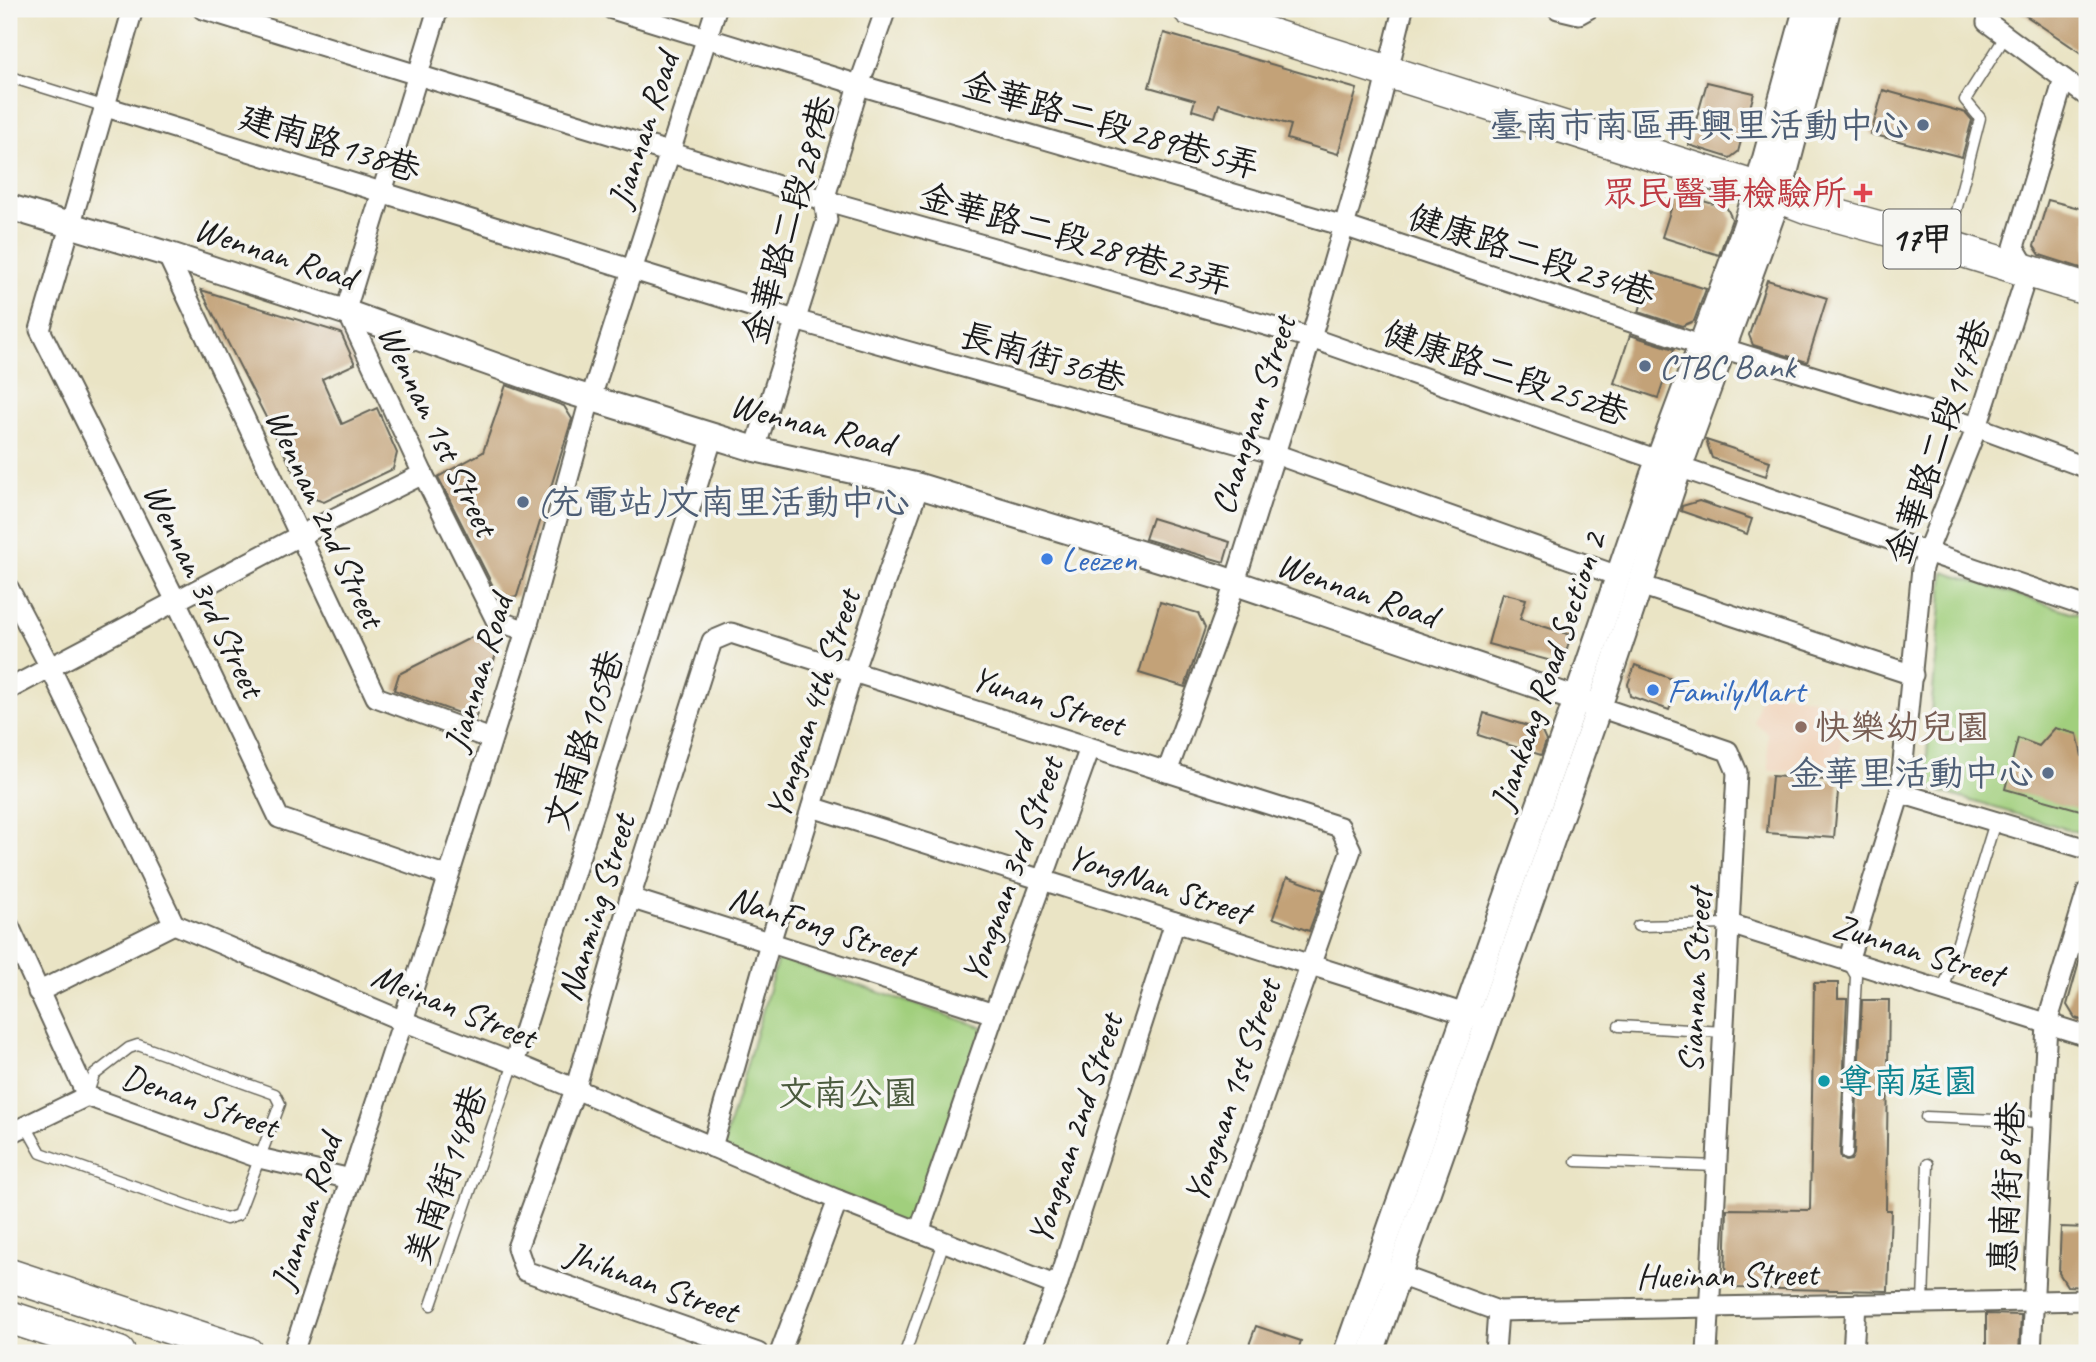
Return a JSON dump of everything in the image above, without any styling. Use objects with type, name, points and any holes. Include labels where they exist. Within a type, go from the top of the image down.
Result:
[{"type":"main road","name":"17甲","points":[[1189,9],[1768,192],[1809,208],[1947,246],[2087,289]]},
{"type":"main road","points":[[16,1278],[247,1353]]},
{"type":"main road","points":[[19,1320],[120,1353]]},
{"type":"street","name":"Wennan 3rd Street","points":[[133,9],[40,330],[176,601],[279,818],[447,876]]},
{"type":"street","name":"金華路二段289巷23弄","points":[[203,9],[824,200],[1311,338]]},
{"type":"street","points":[[348,313],[348,303],[438,9]]},
{"type":"street","name":"金華路二段289巷5弄","points":[[612,9],[859,85],[1344,226]]},
{"type":"street","name":"Jiannan Road","points":[[293,1353],[403,1021],[526,631],[590,398],[716,9]]},
{"type":"street","name":"金華路二段289巷","points":[[755,449],[827,220],[824,200],[859,85],[886,9]]},
{"type":"street","name":"Changnan Street","points":[[1167,772],[1275,454],[1344,226],[1404,9]]},
{"type":"street","points":[[1558,9],[1579,14],[1588,9]]},
{"type":"street","name":"Jiankang Road Section 2","points":[[1768,192],[1806,9]]},
{"type":"street","name":"Jiankang Road Section 2","points":[[1346,1353],[1387,1270],[1669,463],[1768,192],[1828,9]]},
{"type":"street","points":[[1990,9],[1987,22],[2087,96]]},
{"type":"street","points":[[2028,271],[2014,247],[2064,79]]},
{"type":"street","name":"建南路138巷","points":[[103,106],[795,320]]},
{"type":"street","name":"Wennan Road","points":[[9,207],[167,254],[348,313],[590,398],[755,449],[919,486],[1214,576],[1587,704]]},
{"type":"street","name":"健康路二段234巷","points":[[1344,226],[1711,346],[1977,427],[2087,468]]},
{"type":"street","name":"Wennan 2nd Street","points":[[167,254],[376,697],[491,739]]},
{"type":"street","name":"金華路二段147巷","points":[[1848,961],[1900,793],[1922,568],[1977,427],[2028,271]]},
{"type":"street","name":"Wennan 1st Street","points":[[348,313],[423,474],[496,620],[526,631]]},
{"type":"street","name":"長南街36巷","points":[[795,320],[1275,454],[1629,580],[1913,675]]},
{"type":"street","name":"健康路二段252巷","points":[[1311,338],[2087,607]]},
{"type":"street","name":"文南路105巷","points":[[514,1063],[713,436]]},
{"type":"street","points":[[9,689],[299,536],[423,474]]},
{"type":"street","name":"Yongnan 4th Street","points":[[770,943],[853,672],[919,486]]},
{"type":"street","points":[[9,589],[50,667],[174,924],[38,992]]},
{"type":"street","name":"Yunan Street","points":[[712,641],[731,633],[1340,827],[1351,850]]},
{"type":"street","name":"Nanming Street","points":[[525,1271],[517,1248],[575,1090],[630,898],[712,641]]},
{"type":"street","name":"Siannan Street","points":[[1587,704],[1728,751],[1737,772],[1707,1353]]},
{"type":"street","name":"Yongnan 3rd Street","points":[[919,1232],[1090,748]]},
{"type":"street","points":[[1900,793],[2087,849]]},
{"type":"street","name":"YongNan Street","points":[[812,807],[1476,1017]]},
{"type":"street","name":"Yongnan 1st Street","points":[[1173,1353],[1351,850]]},
{"type":"street","name":"惠南街84巷","points":[[2031,1353],[2047,1023],[2087,892]]},
{"type":"street","name":"NanFong Street","points":[[630,898],[994,1014]]},
{"type":"street","name":"Yongnan 2nd Street","points":[[1030,1353],[1057,1286],[1175,922]]},
{"type":"street","name":"Meinan Street","points":[[174,924],[403,1021],[514,1063],[838,1200],[1057,1286]]},
{"type":"street","name":"Zunnan Street","points":[[1730,924],[2087,1036]]},
{"type":"street","name":"Denan Street","points":[[9,926],[88,1096],[259,1158],[351,1179]]},
{"type":"street","points":[[712,1147],[770,943]]},
{"type":"street","points":[[17,1130],[88,1096]]},
{"type":"street","points":[[780,1353],[838,1200]]},
{"type":"street","name":"Jiankang Road Section 2","points":[[1370,1353],[1387,1270]]},
{"type":"street","name":"Hueinan Street","points":[[1387,1270],[1498,1311],[2087,1300]]},
{"type":"street","name":"Jhihnan Street","points":[[525,1271],[758,1353]]},
{"type":"street","points":[[1853,1353],[1856,1304]]},
{"type":"street","points":[[1495,1353],[1498,1311]]},
{"type":"lane","points":[[1947,246],[1980,118],[1965,100],[2005,37]]},
{"type":"lane","name":"建南路138巷","points":[[10,78],[103,106]]},
{"type":"lane","points":[[1943,991],[1995,822]]},
{"type":"lane","points":[[1639,926],[1730,924]]},
{"type":"lane","points":[[1847,1154],[1856,976],[1848,961]]},
{"type":"lane","points":[[1619,1026],[1724,1032]]},
{"type":"lane","points":[[17,1130],[41,1153],[226,1219],[238,1215],[279,1104],[275,1094],[138,1045],[129,1048],[94,1075],[88,1096]]},
{"type":"lane","name":"美南街148巷","points":[[431,1305],[514,1063]]},
{"type":"lane","points":[[1926,1117],[2042,1122]]},
{"type":"lane","points":[[1576,1161],[1717,1166]]},
{"type":"lane","points":[[1923,1303],[1928,1164]]},
{"type":"lane","points":[[905,1353],[944,1242]]},
{"type":"shaded area","name":"快樂幼兒園","points":[[1762,688],[1844,706],[1838,776],[1769,770],[1767,733],[1754,722]]},
{"type":"green space","points":[[1944,572],[2087,617],[2087,835],[1924,787]]},
{"type":"green space","name":"文南公園","points":[[778,958],[985,1028],[910,1235],[721,1153]]},
{"type":"building","points":[[2016,9],[2087,9],[2087,57]]},
{"type":"building","points":[[1164,33],[1357,89],[1338,154],[1287,139],[1291,125],[1219,104],[1215,117],[1192,110],[1195,100],[1149,87]]},
{"type":"building","points":[[1707,82],[1754,93],[1738,152],[1730,158],[1689,145]]},
{"type":"building","name":"臺南市南區再興里活動中心","points":[[1883,90],[1966,113],[1972,120],[1962,157],[1871,134]]},
{"type":"building","points":[[1676,193],[1727,208],[1732,219],[1719,255],[1662,237]]},
{"type":"building","points":[[2048,200],[2087,210],[2087,270],[2040,255],[2034,246]]},
{"type":"building","points":[[1651,272],[1706,289],[1694,321],[1682,326],[1639,312]]},
{"type":"building","points":[[1767,280],[1827,298],[1807,362],[1753,345],[1749,335]]},
{"type":"building","points":[[201,290],[341,333],[355,364],[322,379],[342,424],[377,408],[397,453],[393,469],[324,502],[306,496]]},
{"type":"building","name":"CTBC Bank","points":[[1630,335],[1674,349],[1658,398],[1614,383]]},
{"type":"building","points":[[506,385],[564,406],[572,419],[517,596],[500,600],[438,477],[483,452]]},
{"type":"building","points":[[1706,440],[1770,461],[1766,476],[1712,458]]},
{"type":"building","points":[[1699,501],[1752,519],[1747,534],[1681,511],[1682,506]]},
{"type":"building","points":[[1152,518],[1230,542],[1224,562],[1145,539]]},
{"type":"building","points":[[1502,593],[1526,599],[1520,619],[1571,635],[1565,655],[1555,662],[1488,644]]},
{"type":"building","points":[[1160,602],[1198,613],[1205,628],[1185,687],[1139,673]]},
{"type":"building","points":[[488,629],[496,654],[475,719],[394,690],[399,674]]},
{"type":"building","name":"FamilyMart","points":[[1635,665],[1680,682],[1669,710],[1630,696],[1628,684]]},
{"type":"building","points":[[1484,713],[1541,730],[1546,741],[1541,755],[1478,735]]},
{"type":"building","name":"金華里活動中心","points":[[2055,728],[2077,734],[2082,756],[2087,758],[2087,812],[2005,789],[2018,738],[2039,746]]},
{"type":"building","points":[[1772,776],[1839,781],[1834,838],[1767,833]]},
{"type":"building","points":[[1287,877],[1324,890],[1309,931],[1273,918]]},
{"type":"building","points":[[2083,948],[2087,949],[2087,1022],[2075,1018],[2067,1005]]},
{"type":"building","points":[[1814,983],[1838,983],[1838,999],[1847,999],[1840,1154],[1846,1161],[1851,1160],[1854,1154],[1862,1000],[1889,1000],[1886,1210],[1891,1210],[1888,1291],[1734,1288],[1725,1279],[1727,1209],[1810,1210]]},
{"type":"building","points":[[2061,1227],[2087,1228],[2087,1287],[2067,1286],[2059,1273]]},
{"type":"building","points":[[1986,1314],[2021,1315],[2019,1353],[1986,1353]]},
{"type":"building","points":[[1256,1326],[1301,1341],[1297,1353],[1246,1353]]},
{"type":"place","name":"臺南市南區再興里活動中心","points":[[1923,125]]},
{"type":"place","name":"眾民醫事檢驗所","points":[[1863,193]]},
{"type":"place","name":"CTBC Bank","points":[[1645,366]]},
{"type":"place","name":"(充電站)文南里活動中心","points":[[523,502]]},
{"type":"place","name":"Leezen","points":[[1047,559]]},
{"type":"place","name":"FamilyMart","points":[[1653,690]]},
{"type":"place","name":"快樂幼兒園","points":[[1801,727]]},
{"type":"place","name":"金華里活動中心","points":[[2048,773]]},
{"type":"place","name":"尊南庭園","points":[[1824,1081]]}]
